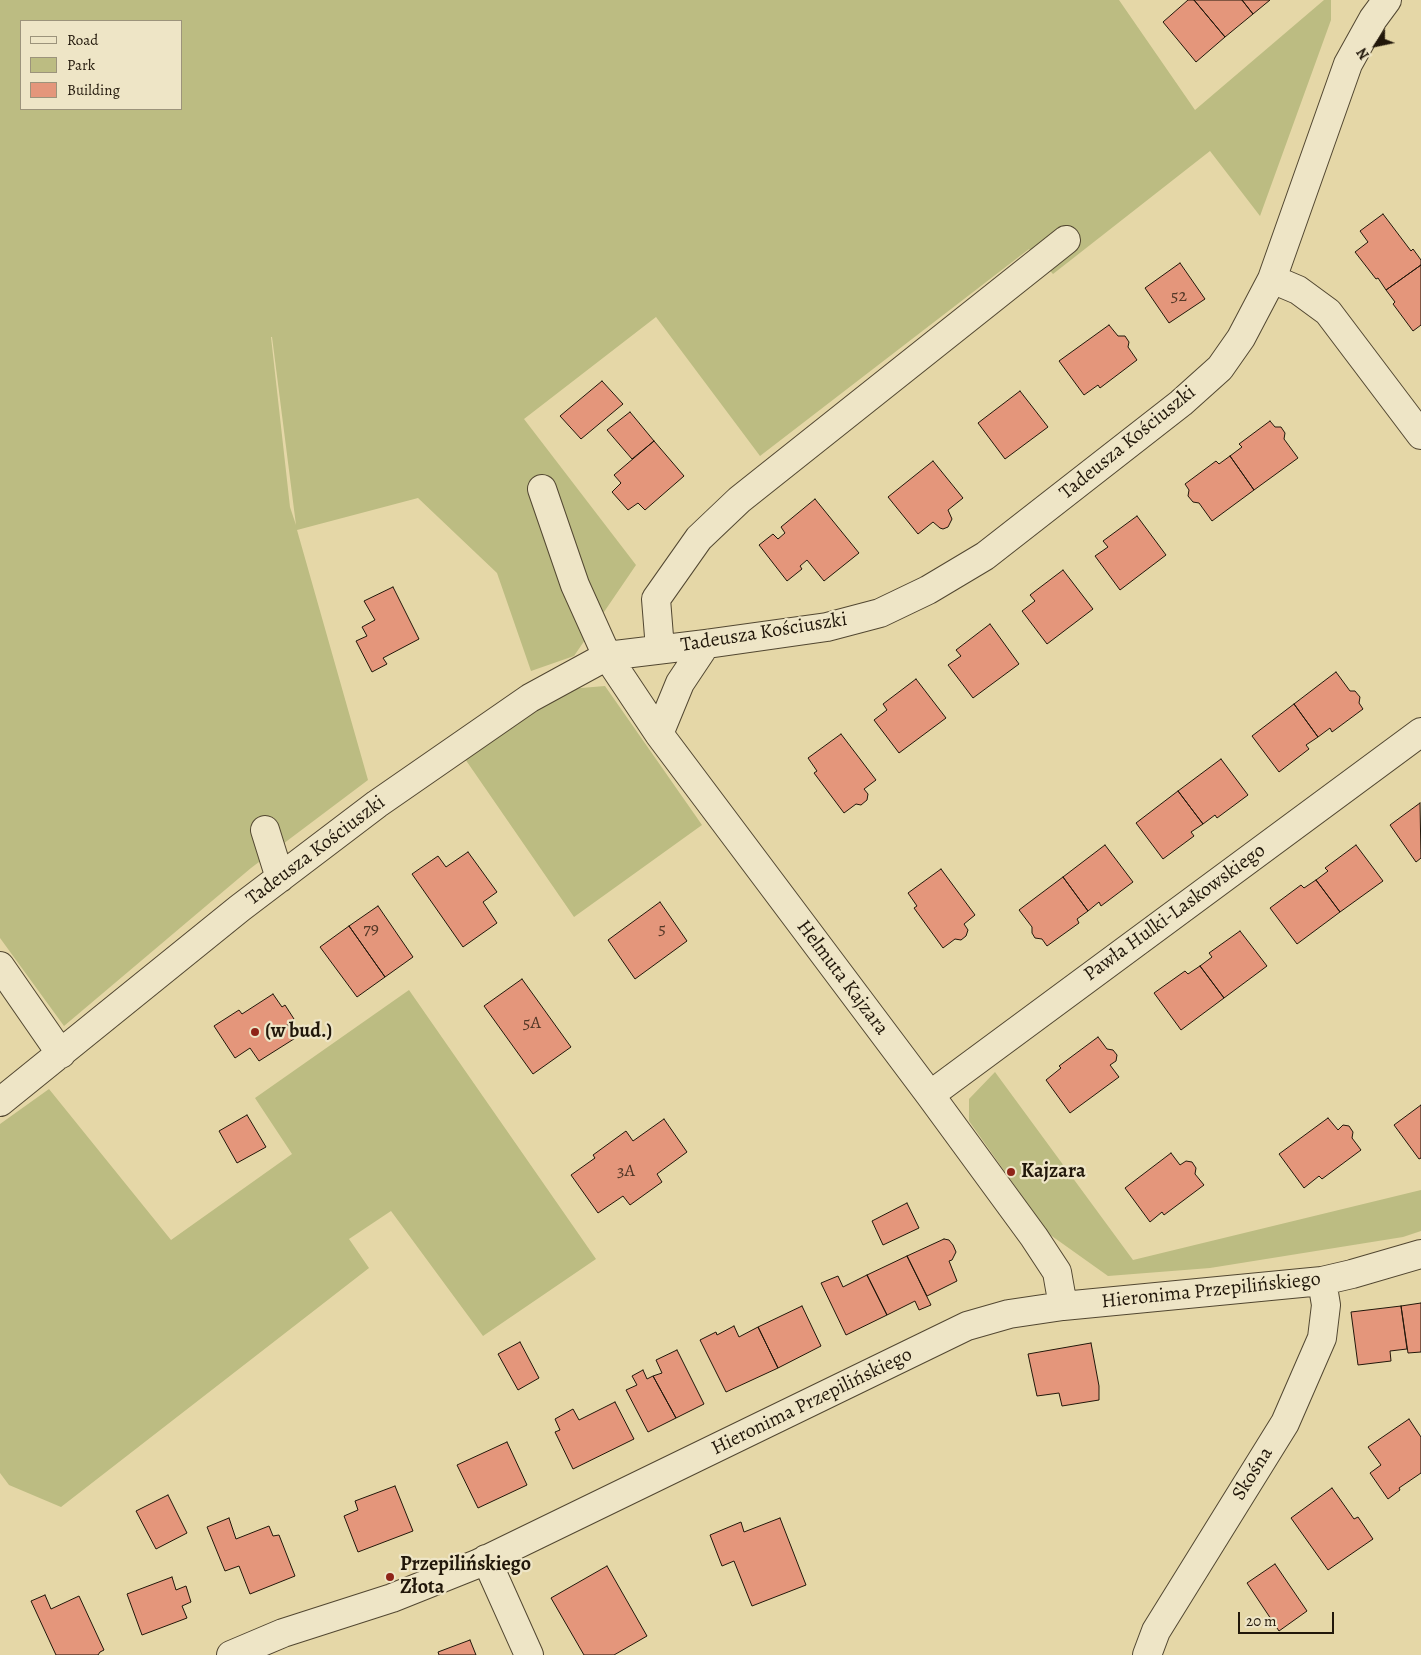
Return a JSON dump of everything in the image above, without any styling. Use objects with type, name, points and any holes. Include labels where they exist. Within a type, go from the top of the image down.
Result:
[{"type":"street","name":"Tadeusza Kościuszki","points":[[0,1102],[240,908],[377,804],[530,698],[607,656],[827,627],[880,612],[928,590],[985,556],[1180,403],[1220,368],[1241,338],[1272,279],[1348,64],[1386,0]]},
{"type":"street","name":"Tadeusza Kościuszki","points":[[660,649],[656,599],[699,538],[739,500],[1066,240]]},
{"type":"street","points":[[1272,279],[1298,290],[1328,312],[1421,435]]},
{"type":"street","name":"Helmuta Kajzara","points":[[542,489],[575,585],[607,656],[659,734],[1034,1237],[1057,1272],[1063,1306]]},
{"type":"street","points":[[659,734],[680,684],[706,644]]},
{"type":"street","name":"Pawła Hulki-Laskowskiego","points":[[930,1095],[1421,732]]},
{"type":"street","points":[[265,830],[280,878]]},
{"type":"street","points":[[0,966],[61,1054]]},
{"type":"street","name":"Hieronima Przepilińskiego","points":[[231,1655],[283,1633],[392,1598],[486,1560],[967,1326],[1009,1314],[1063,1306],[1322,1281],[1421,1254]]},
{"type":"street","name":"Skośna","points":[[1146,1655],[1156,1631],[1285,1423],[1322,1338],[1326,1305],[1322,1281]]},
{"type":"street","points":[[486,1560],[529,1655]]},
{"type":"green space","points":[[0,0],[1119,0],[1195,110],[1324,0],[1331,0],[1331,20],[1260,216],[1210,151],[1053,274],[1029,249],[760,456],[656,317],[524,419],[636,565],[574,656],[531,671],[497,573],[418,498],[297,530],[368,780],[251,868],[64,1026],[0,938]],"holes":[[[272,337],[296,525],[290,507]]]},
{"type":"green space","points":[[605,686],[702,825],[574,917],[463,756],[569,689]]},
{"type":"green space","points":[[409,990],[596,1259],[483,1336],[391,1211],[349,1239],[369,1268],[61,1507],[9,1485],[0,1473],[0,1124],[49,1089],[171,1240],[292,1154],[255,1098]]},
{"type":"green space","points":[[995,1072],[1133,1260],[1421,1190],[1421,1231],[1403,1237],[1210,1268],[1108,1276],[1049,1234],[969,1121],[969,1099]]},
{"type":"building","points":[[1188,0],[1194,0],[1225,37],[1196,62],[1163,22]]},
{"type":"building","points":[[1194,0],[1242,0],[1253,14],[1225,37]]},
{"type":"building","points":[[1242,0],[1270,0],[1253,14]]},
{"type":"building","points":[[1383,214],[1411,251],[1413,249],[1421,260],[1421,265],[1386,290],[1355,252],[1368,242],[1360,231]]},
{"type":"building","points":[[1180,263],[1205,299],[1169,323],[1145,288]]},
{"type":"building","points":[[1421,265],[1421,325],[1413,331],[1393,304],[1395,302],[1386,290]]},
{"type":"building","points":[[1109,325],[1118,336],[1125,336],[1129,342],[1128,347],[1137,360],[1100,388],[1098,385],[1084,395],[1059,361]]},
{"type":"building","points":[[602,381],[623,404],[581,439],[560,416]]},
{"type":"building","points":[[1020,391],[1048,427],[1005,459],[978,423]]},
{"type":"building","points":[[630,412],[654,441],[632,459],[607,430]]},
{"type":"building","points":[[1270,421],[1275,427],[1281,427],[1285,433],[1284,439],[1298,458],[1254,490],[1230,456],[1242,447],[1239,444]]},
{"type":"building","points":[[654,441],[684,476],[645,510],[638,503],[628,510],[612,492],[621,483],[614,475]]},
{"type":"building","points":[[1230,456],[1254,490],[1212,521],[1199,503],[1193,502],[1188,496],[1189,490],[1185,484],[1216,461],[1219,464]]},
{"type":"building","points":[[933,461],[963,498],[948,510],[952,519],[948,527],[940,528],[933,522],[918,534],[888,497]]},
{"type":"building","points":[[815,499],[859,553],[824,581],[807,560],[800,566],[802,569],[787,581],[759,545],[773,534],[778,539],[785,533],[781,527]]},
{"type":"building","points":[[1137,516],[1166,555],[1120,590],[1095,556],[1108,547],[1103,541]]},
{"type":"building","points":[[1063,570],[1093,609],[1047,644],[1022,611],[1035,601],[1030,595]]},
{"type":"building","points":[[393,587],[419,639],[383,658],[387,664],[372,672],[356,641],[367,636],[362,627],[375,620],[364,601]]},
{"type":"building","points":[[990,624],[1019,664],[973,698],[948,665],[961,656],[956,650]]},
{"type":"building","points":[[1336,672],[1350,691],[1355,691],[1360,697],[1359,703],[1363,709],[1332,732],[1330,728],[1318,737],[1294,704]]},
{"type":"building","points":[[916,679],[946,718],[899,753],[874,720],[887,710],[883,704]]},
{"type":"building","points":[[1294,704],[1318,737],[1306,745],[1309,749],[1279,772],[1252,736]]},
{"type":"building","points":[[841,734],[876,780],[864,789],[868,794],[867,800],[861,805],[856,804],[844,813],[814,773],[817,771],[808,758]]},
{"type":"building","points":[[1221,759],[1248,795],[1217,818],[1215,815],[1203,824],[1178,791]]},
{"type":"building","points":[[1178,791],[1203,824],[1191,832],[1194,836],[1163,859],[1136,823]]},
{"type":"building","points":[[1420,803],[1421,858],[1416,862],[1390,825]]},
{"type":"building","points":[[1105,845],[1133,882],[1101,906],[1099,902],[1088,911],[1063,877]]},
{"type":"building","points":[[1356,845],[1383,881],[1340,912],[1316,880],[1328,871],[1325,868]]},
{"type":"building","points":[[468,852],[497,892],[483,902],[497,923],[463,947],[412,874],[438,856],[446,867]]},
{"type":"building","points":[[941,869],[975,915],[964,924],[968,930],[966,936],[961,940],[955,939],[943,948],[914,908],[917,906],[908,893]]},
{"type":"building","points":[[1063,877],[1088,911],[1077,919],[1079,923],[1047,946],[1042,939],[1035,938],[1032,933],[1032,927],[1019,910]]},
{"type":"building","points":[[1316,880],[1340,912],[1297,944],[1270,908],[1301,885],[1304,888]]},
{"type":"building","points":[[660,902],[687,941],[635,979],[608,940]]},
{"type":"building","points":[[378,906],[413,957],[385,977],[349,926]]},
{"type":"building","points":[[349,926],[385,977],[357,997],[320,947]]},
{"type":"building","points":[[1240,931],[1267,966],[1224,998],[1200,966],[1212,957],[1209,953]]},
{"type":"building","points":[[1200,966],[1224,998],[1181,1030],[1154,993],[1185,971],[1188,974]]},
{"type":"building","points":[[522,979],[571,1047],[533,1074],[484,1006]]},
{"type":"building","name":"(w bud.)","points":[[273,994],[282,1007],[285,1005],[294,1019],[287,1024],[297,1037],[259,1061],[250,1048],[235,1058],[214,1026],[239,1010],[242,1014]]},
{"type":"building","points":[[1098,1037],[1107,1049],[1113,1050],[1117,1055],[1116,1061],[1110,1065],[1119,1077],[1070,1113],[1046,1080],[1061,1068],[1059,1066]]},
{"type":"building","points":[[1421,1105],[1421,1158],[1419,1159],[1394,1125]]},
{"type":"building","points":[[247,1115],[266,1147],[237,1163],[219,1131]]},
{"type":"building","points":[[1328,1118],[1338,1130],[1343,1125],[1349,1126],[1353,1132],[1352,1138],[1361,1150],[1322,1179],[1319,1176],[1304,1188],[1279,1154]]},
{"type":"building","points":[[664,1119],[687,1152],[657,1174],[662,1182],[630,1205],[623,1196],[598,1213],[571,1175],[595,1158],[593,1155],[626,1131],[633,1141]]},
{"type":"building","points":[[1171,1153],[1180,1165],[1186,1161],[1192,1162],[1196,1168],[1195,1174],[1204,1185],[1164,1215],[1162,1212],[1150,1222],[1125,1188]]},
{"type":"building","points":[[907,1203],[919,1228],[883,1245],[872,1221]]},
{"type":"building","points":[[944,1239],[949,1240],[956,1252],[952,1260],[949,1261],[957,1281],[927,1296],[907,1256]]},
{"type":"building","points":[[907,1256],[931,1305],[919,1310],[915,1301],[887,1315],[867,1275]]},
{"type":"building","points":[[867,1275],[887,1315],[846,1335],[821,1283],[838,1276],[843,1287]]},
{"type":"building","points":[[1421,1303],[1421,1352],[1408,1353],[1401,1306]]},
{"type":"building","points":[[802,1306],[821,1346],[778,1368],[758,1327]]},
{"type":"building","points":[[1401,1306],[1407,1349],[1390,1351],[1391,1361],[1358,1365],[1351,1312]]},
{"type":"building","points":[[734,1326],[739,1337],[758,1327],[778,1368],[726,1392],[700,1340],[716,1332],[717,1335]]},
{"type":"building","points":[[520,1342],[539,1378],[518,1390],[498,1354]]},
{"type":"building","points":[[1091,1343],[1099,1386],[1099,1400],[1062,1406],[1059,1393],[1037,1396],[1028,1354]]},
{"type":"building","points":[[677,1350],[704,1404],[676,1418],[653,1376],[662,1373],[656,1360]]},
{"type":"building","points":[[643,1370],[647,1379],[653,1376],[676,1418],[648,1432],[626,1390],[637,1385],[632,1376]]},
{"type":"building","points":[[615,1402],[634,1439],[573,1469],[555,1432],[560,1430],[555,1419],[573,1409],[579,1420]]},
{"type":"building","points":[[1409,1419],[1421,1437],[1421,1473],[1399,1488],[1400,1490],[1388,1499],[1370,1473],[1381,1465],[1368,1447]]},
{"type":"building","points":[[507,1442],[527,1485],[478,1508],[457,1465]]},
{"type":"building","points":[[395,1486],[413,1531],[358,1552],[344,1516],[358,1510],[355,1501]]},
{"type":"building","points":[[1332,1488],[1354,1519],[1358,1517],[1373,1539],[1328,1570],[1291,1518]]},
{"type":"building","points":[[168,1495],[187,1533],[156,1549],[136,1511]]},
{"type":"building","points":[[229,1518],[236,1539],[269,1526],[273,1536],[279,1535],[295,1576],[250,1594],[239,1566],[225,1571],[207,1527]]},
{"type":"building","points":[[780,1518],[806,1585],[752,1606],[734,1561],[722,1566],[710,1535],[741,1522],[744,1532]]},
{"type":"building","points":[[1275,1564],[1307,1611],[1279,1631],[1247,1583]]},
{"type":"building","points":[[607,1566],[647,1636],[614,1655],[584,1655],[551,1598]]},
{"type":"building","points":[[172,1577],[176,1590],[186,1586],[191,1602],[182,1606],[187,1618],[142,1635],[127,1594]]},
{"type":"building","points":[[45,1595],[51,1609],[79,1596],[104,1650],[98,1655],[56,1655],[31,1601]]},
{"type":"building","points":[[470,1640],[476,1655],[439,1655],[438,1652]]},
{"type":"place","name":"(w bud.)","points":[[255,1032]]},
{"type":"place","name":"Kajzara","points":[[1011,1172]]},
{"type":"place","name":"Przepilińskiego Złota","points":[[390,1577]]}]
